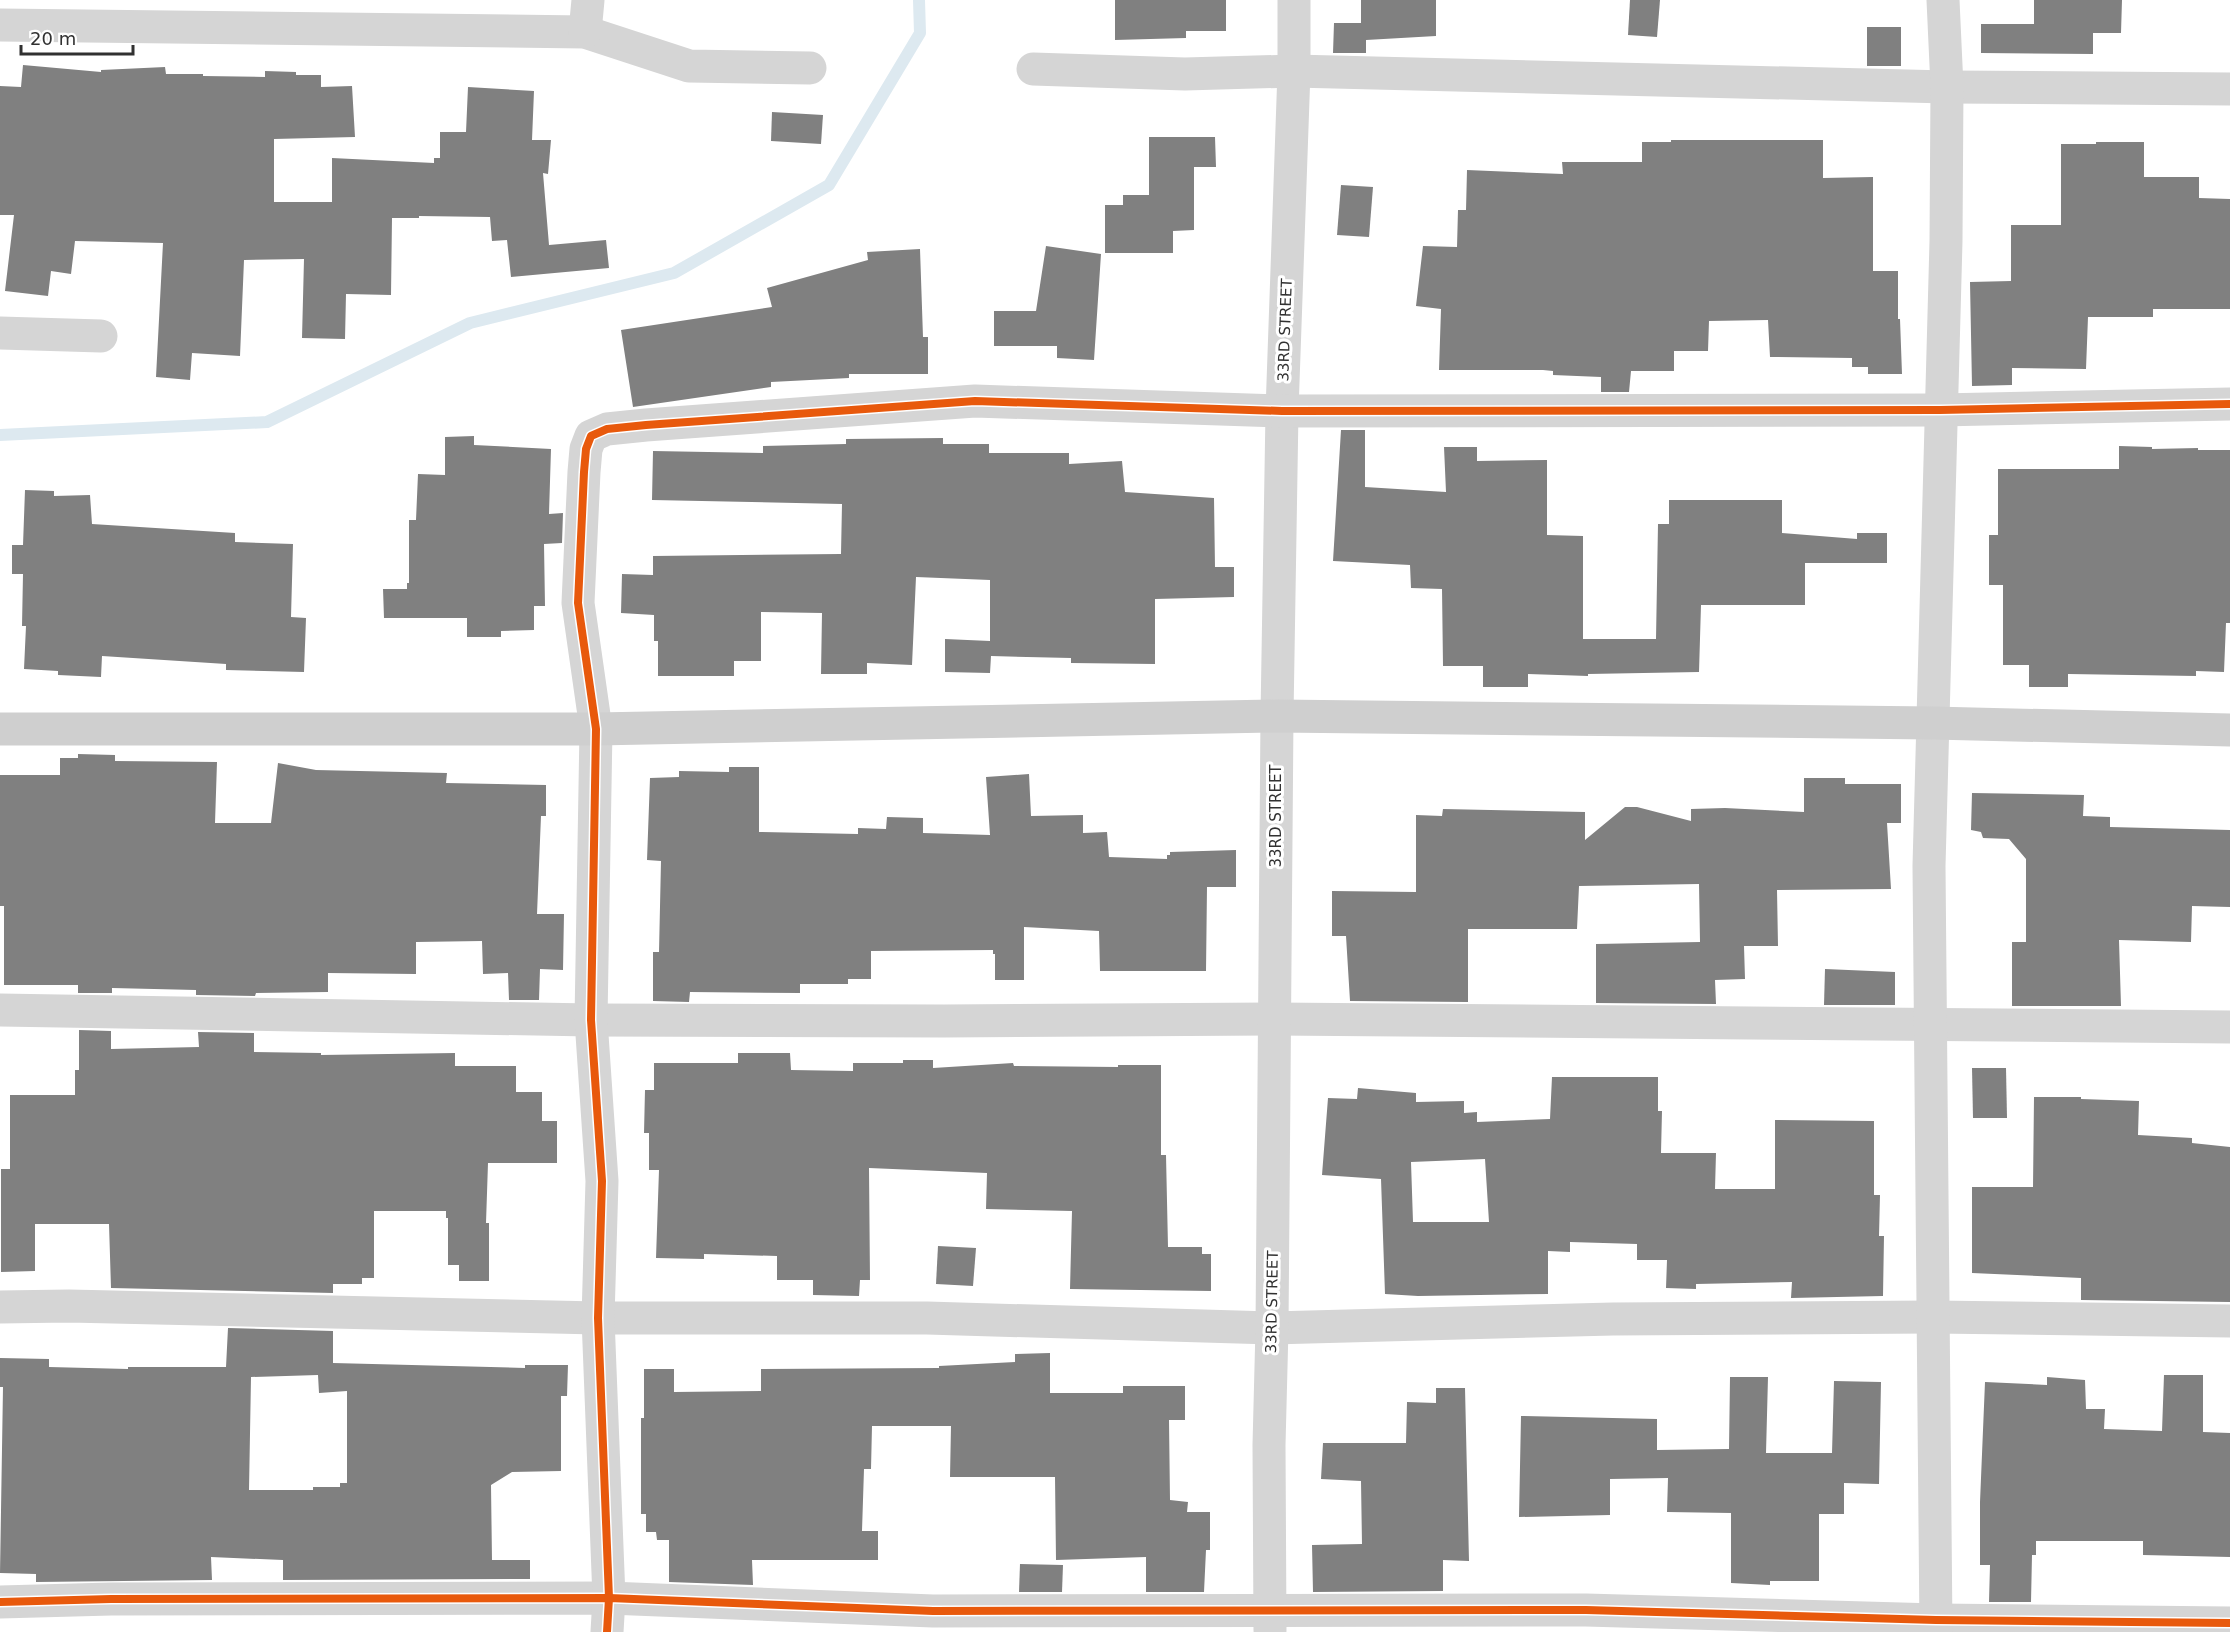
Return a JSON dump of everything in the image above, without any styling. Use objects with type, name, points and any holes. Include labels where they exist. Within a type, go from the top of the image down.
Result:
[{"type":"street","points":[[585,32],[588,0]]},
{"type":"street","name":"33RD STREET","points":[[1270,1621],[1269,1445],[1277,716],[1282,411],[1294,71],[1294,0]]},
{"type":"street","points":[[1936,1626],[1929,866],[1946,241],[1947,87],[1943,0]]},
{"type":"street","points":[[0,25],[585,32],[689,66],[810,68]]},
{"type":"street","points":[[1033,69],[1185,74],[1294,71],[1947,87],[2230,89]]},
{"type":"street","points":[[0,333],[101,336]]},
{"type":"street","points":[[607,1632],[609,1598],[598,1318],[602,1181],[591,1020],[596,729],[578,603],[584,472],[586,449],[591,436],[607,429],[646,425],[975,401],[1282,411],[1940,410],[2230,404]]},
{"type":"street","points":[[0,729],[596,729],[1277,716],[1933,723],[2230,730]]},
{"type":"street","points":[[0,1011],[591,1020],[1274,1019],[2230,1027]]},
{"type":"street","points":[[0,1307],[69,1306],[598,1318],[927,1318],[1272,1328],[1613,1318],[1933,1317],[2230,1321]]},
{"type":"street","points":[[0,1602],[111,1599],[609,1598],[1270,1621],[1586,1610],[1936,1626],[2230,1623]]},
{"type":"building","points":[[1115,0],[1226,0],[1226,31],[1186,31],[1186,38],[1115,40]]},
{"type":"building","points":[[1361,0],[1436,0],[1436,36],[1366,40],[1366,53],[1333,53],[1334,23],[1361,23]]},
{"type":"building","points":[[1630,0],[1660,0],[1657,37],[1628,35]]},
{"type":"building","points":[[2034,0],[2122,0],[2121,33],[2093,33],[2093,54],[1981,53],[1981,24],[2034,24]]},
{"type":"building","points":[[1867,27],[1901,27],[1901,66],[1867,66]]},
{"type":"building","points":[[23,65],[101,72],[101,70],[165,67],[166,74],[203,74],[203,76],[265,77],[265,71],[296,72],[296,75],[321,75],[321,87],[352,86],[355,137],[274,139],[274,202],[332,202],[332,158],[434,163],[434,158],[440,158],[440,132],[466,132],[468,87],[534,91],[532,140],[551,140],[548,174],[543,173],[549,245],[606,240],[609,268],[511,277],[507,240],[492,241],[490,217],[392,218],[391,295],[346,294],[345,339],[302,338],[304,259],[244,260],[240,356],[192,353],[190,380],[156,377],[163,243],[75,241],[71,274],[51,271],[48,296],[5,291],[14,215],[0,215],[0,86],[21,87]]},
{"type":"building","points":[[772,112],[823,115],[821,144],[771,141]]},
{"type":"building","points":[[1149,137],[1215,137],[1216,167],[1194,167],[1194,230],[1173,231],[1173,253],[1105,253],[1105,205],[1123,205],[1123,195],[1149,195]]},
{"type":"building","points":[[1671,140],[1823,140],[1823,178],[1873,177],[1873,271],[1898,271],[1898,319],[1900,319],[1902,374],[1868,374],[1868,367],[1852,367],[1852,358],[1770,357],[1768,320],[1709,321],[1708,351],[1674,351],[1674,371],[1631,371],[1629,392],[1601,392],[1601,377],[1553,375],[1553,371],[1439,370],[1441,309],[1416,306],[1423,246],[1457,247],[1458,210],[1466,210],[1467,170],[1563,174],[1562,162],[1642,162],[1642,142],[1671,142]]},
{"type":"building","points":[[2096,142],[2144,142],[2144,177],[2199,177],[2199,198],[2230,199],[2230,309],[2153,309],[2153,317],[2088,317],[2086,369],[2012,368],[2012,385],[1972,386],[1970,282],[2011,281],[2011,225],[2061,225],[2061,144],[2096,144]]},
{"type":"building","points":[[1341,185],[1373,187],[1369,237],[1337,235]]},
{"type":"building","points":[[1046,246],[1101,254],[1094,360],[1057,358],[1057,346],[994,346],[994,311],[1036,311]]},
{"type":"building","points":[[920,249],[923,337],[928,337],[928,374],[849,374],[849,378],[771,382],[771,387],[633,407],[621,330],[772,307],[767,288],[868,260],[867,252]]},
{"type":"building","points":[[1341,430],[1365,430],[1365,487],[1446,492],[1444,447],[1477,447],[1477,461],[1547,460],[1547,535],[1583,536],[1583,639],[1656,639],[1658,524],[1669,524],[1669,500],[1782,500],[1782,533],[1857,539],[1857,533],[1887,533],[1887,563],[1805,563],[1805,605],[1701,605],[1699,672],[1588,674],[1588,676],[1528,674],[1528,687],[1483,687],[1483,666],[1443,666],[1442,589],[1411,588],[1410,565],[1333,561]]},
{"type":"building","points":[[474,436],[474,445],[551,449],[549,514],[563,513],[562,543],[544,544],[545,606],[534,606],[534,630],[501,631],[501,637],[467,637],[467,618],[384,618],[383,589],[407,589],[407,583],[409,583],[409,520],[416,520],[418,474],[445,475],[445,437]]},
{"type":"building","points":[[943,438],[943,444],[989,444],[989,453],[1069,453],[1069,464],[1122,461],[1125,492],[1214,498],[1215,567],[1234,567],[1234,597],[1155,599],[1155,664],[1071,663],[1071,658],[991,656],[990,673],[945,672],[945,639],[990,641],[990,580],[916,577],[912,665],[867,663],[867,674],[821,674],[822,613],[761,612],[761,661],[734,661],[734,676],[658,676],[658,641],[654,641],[654,615],[621,613],[622,574],[653,575],[653,556],[841,554],[842,504],[652,500],[653,451],[763,453],[763,446],[846,444],[846,439]]},
{"type":"building","points":[[2119,446],[2152,447],[2152,449],[2230,450],[2230,623],[2226,623],[2224,672],[2196,671],[2196,676],[2068,674],[2068,687],[2029,687],[2029,665],[2003,665],[2003,585],[1989,585],[1989,535],[1998,535],[1998,469],[2119,469]]},
{"type":"building","points":[[25,490],[54,491],[54,496],[90,495],[92,524],[235,533],[235,542],[293,544],[291,617],[306,618],[304,672],[226,670],[226,664],[102,656],[101,677],[58,675],[58,671],[24,669],[26,626],[22,626],[23,574],[12,574],[12,545],[23,545]]},
{"type":"building","points":[[78,754],[115,755],[115,761],[217,762],[215,823],[271,823],[278,763],[316,770],[447,773],[446,783],[546,785],[546,816],[541,816],[537,914],[564,914],[563,970],[540,969],[539,1000],[509,1000],[508,973],[483,974],[482,941],[416,942],[416,974],[328,973],[328,992],[256,993],[255,996],[196,995],[196,990],[112,988],[112,993],[78,993],[78,985],[4,985],[4,906],[0,906],[0,775],[60,775],[60,758],[78,758]]},
{"type":"building","points":[[729,767],[759,767],[759,832],[858,834],[858,828],[886,829],[887,817],[923,818],[923,833],[990,835],[986,777],[1029,774],[1031,816],[1083,815],[1083,833],[1107,832],[1109,857],[1167,859],[1170,852],[1236,850],[1236,887],[1207,887],[1206,971],[1100,971],[1099,931],[1024,927],[1024,980],[995,980],[993,950],[871,951],[871,979],[848,979],[848,984],[800,984],[800,993],[690,992],[689,1002],[653,1001],[653,952],[659,952],[661,861],[647,860],[650,778],[679,777],[679,771],[729,772]]},
{"type":"building","points":[[1804,778],[1845,778],[1845,784],[1901,784],[1901,823],[1887,823],[1891,889],[1777,890],[1778,946],[1744,946],[1745,979],[1715,980],[1716,1004],[1596,1003],[1596,944],[1700,942],[1699,884],[1579,886],[1577,929],[1468,929],[1468,1002],[1350,1001],[1346,936],[1332,936],[1332,891],[1416,892],[1416,815],[1442,816],[1443,809],[1585,812],[1585,840],[1625,807],[1637,807],[1691,821],[1691,809],[1725,808],[1804,812]]},
{"type":"building","points":[[1972,793],[2084,795],[2083,816],[2110,817],[2110,827],[2230,830],[2230,907],[2192,906],[2191,942],[2119,940],[2121,1006],[2012,1006],[2012,942],[2026,942],[2026,859],[2009,839],[1983,838],[1981,832],[1971,830]]},
{"type":"building","points":[[1825,969],[1895,972],[1895,1005],[1824,1005]]},
{"type":"building","points":[[79,1030],[111,1031],[111,1049],[199,1047],[198,1032],[254,1033],[254,1052],[321,1053],[321,1055],[455,1053],[455,1066],[516,1066],[516,1092],[542,1092],[542,1121],[557,1121],[557,1163],[488,1163],[486,1223],[489,1223],[489,1281],[459,1281],[459,1265],[448,1265],[446,1211],[374,1211],[374,1278],[362,1278],[362,1284],[333,1284],[333,1293],[111,1288],[109,1224],[35,1224],[35,1271],[1,1272],[1,1169],[10,1169],[10,1095],[75,1095],[75,1070],[79,1070]]},
{"type":"building","points":[[738,1053],[790,1053],[791,1070],[853,1071],[853,1063],[903,1063],[903,1060],[933,1060],[933,1068],[1013,1063],[1014,1066],[1161,1065],[1161,1155],[1166,1155],[1168,1247],[1202,1247],[1202,1254],[1211,1254],[1211,1291],[1070,1289],[1072,1211],[986,1209],[987,1173],[869,1168],[870,1280],[860,1280],[859,1296],[813,1295],[813,1280],[777,1280],[777,1256],[704,1254],[704,1259],[656,1258],[659,1170],[649,1170],[649,1133],[644,1133],[645,1090],[654,1090],[654,1063],[738,1063]]},
{"type":"building","points":[[1972,1068],[2006,1068],[2007,1118],[1973,1118]]},
{"type":"building","points":[[1552,1077],[1658,1077],[1658,1111],[1662,1111],[1661,1153],[1716,1153],[1715,1189],[1775,1189],[1775,1120],[1874,1121],[1874,1195],[1880,1195],[1879,1236],[1884,1236],[1883,1296],[1791,1298],[1792,1282],[1696,1284],[1696,1289],[1666,1288],[1667,1260],[1637,1260],[1637,1244],[1570,1242],[1570,1252],[1548,1251],[1548,1294],[1418,1296],[1385,1294],[1381,1179],[1322,1175],[1328,1098],[1357,1099],[1358,1088],[1416,1093],[1416,1102],[1464,1101],[1464,1113],[1477,1112],[1477,1122],[1550,1119]],"holes":[[[1485,1159],[1489,1222],[1413,1222],[1411,1162]]]},
{"type":"building","points":[[2034,1097],[2139,1101],[2138,1135],[2192,1138],[2192,1143],[2230,1147],[2230,1302],[2081,1300],[2081,1278],[1972,1273],[1972,1187],[2033,1187]]},
{"type":"building","points":[[938,1246],[976,1248],[973,1286],[936,1284]]},
{"type":"building","points":[[228,1328],[333,1331],[333,1363],[525,1368],[525,1365],[568,1365],[567,1396],[561,1396],[561,1471],[512,1472],[491,1485],[492,1560],[530,1560],[530,1579],[283,1580],[283,1560],[211,1557],[212,1580],[36,1582],[36,1574],[0,1573],[3,1387],[0,1387],[0,1358],[49,1359],[49,1367],[128,1369],[128,1367],[226,1367]],"holes":[[[318,1375],[319,1393],[347,1391],[347,1483],[340,1483],[340,1487],[313,1487],[313,1490],[249,1490],[251,1377]]]},
{"type":"building","points":[[1050,1353],[1050,1393],[1123,1393],[1123,1386],[1185,1386],[1185,1420],[1169,1420],[1170,1500],[1188,1502],[1187,1512],[1210,1512],[1210,1550],[1206,1550],[1204,1592],[1146,1592],[1146,1557],[1056,1560],[1055,1477],[950,1477],[951,1426],[872,1426],[871,1469],[864,1469],[862,1531],[878,1531],[878,1560],[752,1560],[753,1585],[669,1582],[669,1540],[657,1540],[656,1532],[646,1532],[646,1514],[641,1514],[641,1418],[644,1418],[644,1369],[674,1369],[674,1392],[761,1391],[761,1369],[939,1368],[939,1366],[1015,1362],[1015,1354]]},
{"type":"building","points":[[2164,1375],[2203,1375],[2203,1432],[2230,1433],[2230,1557],[2143,1555],[2143,1541],[2036,1541],[2036,1555],[2032,1555],[2031,1602],[1989,1602],[1990,1565],[1980,1565],[1985,1382],[2047,1385],[2047,1377],[2085,1380],[2086,1409],[2105,1409],[2104,1429],[2162,1431]]},
{"type":"building","points":[[1730,1377],[1768,1377],[1766,1453],[1832,1453],[1834,1381],[1881,1382],[1879,1484],[1844,1483],[1844,1514],[1819,1514],[1819,1581],[1770,1581],[1770,1585],[1731,1583],[1731,1513],[1667,1512],[1668,1478],[1610,1479],[1610,1515],[1519,1517],[1521,1416],[1657,1419],[1657,1450],[1729,1449]]},
{"type":"building","points":[[1436,1388],[1465,1388],[1469,1561],[1443,1560],[1443,1591],[1313,1592],[1312,1545],[1362,1544],[1361,1481],[1321,1479],[1323,1443],[1406,1443],[1407,1402],[1436,1403]]},
{"type":"building","points":[[1020,1564],[1063,1565],[1062,1592],[1019,1592]]},
{"type":"waterway","points":[[0,435],[267,422],[470,323],[674,273],[829,185],[920,33],[919,0]]},
{"type":"cycle path","points":[[607,1632],[609,1598],[598,1318],[602,1181],[591,1020],[596,729],[578,603],[584,472],[586,449],[591,436],[607,429],[646,425],[975,401],[1282,411],[1940,410],[2230,404]]},
{"type":"cycle path","points":[[0,1602],[111,1599],[609,1598],[933,1611],[1586,1610],[1936,1620],[2230,1623]]}]
